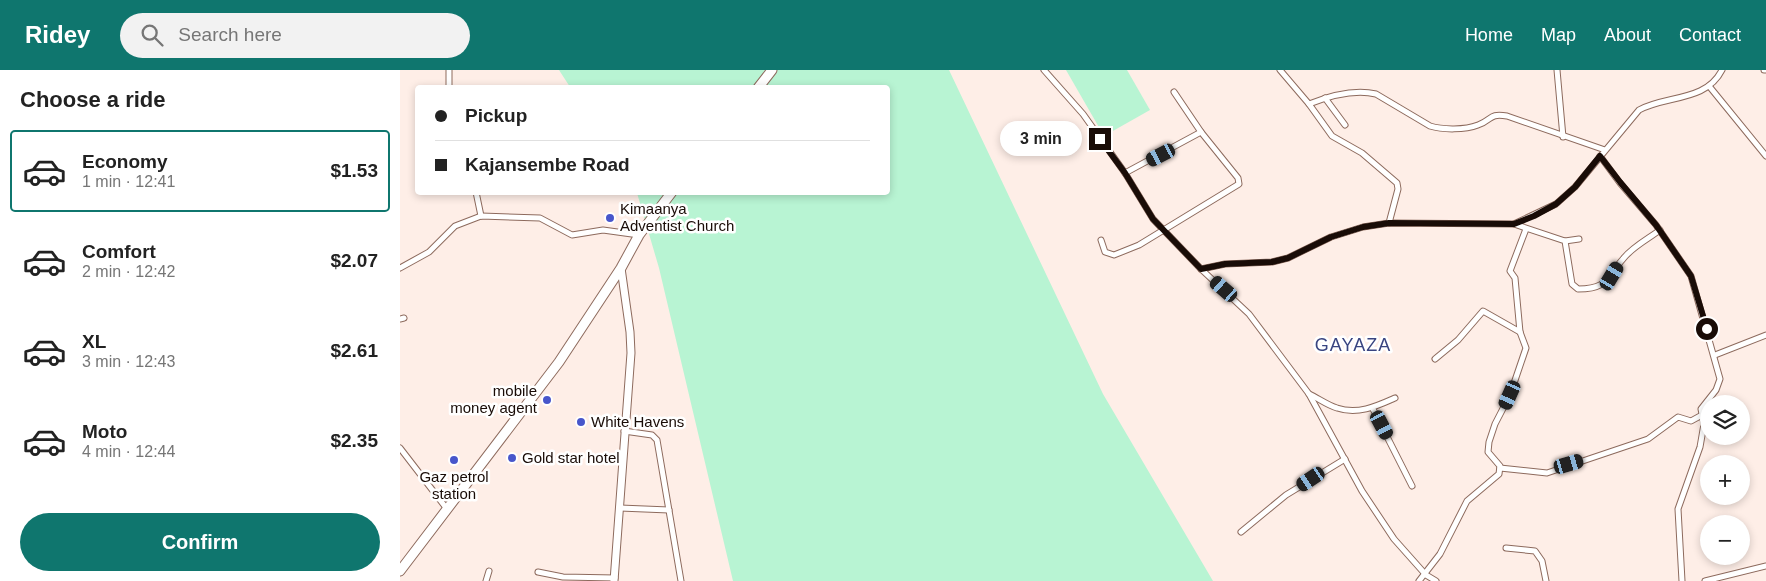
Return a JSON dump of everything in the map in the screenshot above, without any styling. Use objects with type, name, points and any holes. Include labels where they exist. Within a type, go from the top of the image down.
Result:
[{"type":"highway","points":[[760,85],[772,70]]},
{"type":"highway","points":[[400,571],[559,362],[621,268],[639,235],[670,195]]},
{"type":"street","points":[[449,70],[449,85]]},
{"type":"street","points":[[1044,70],[1083,114],[1125,173],[1153,219],[1201,269],[1249,314],[1308,394],[1394,539],[1426,575],[1436,581]]},
{"type":"street","points":[[1280,70],[1309,104],[1332,136],[1362,153],[1397,183],[1398,189],[1389,223]]},
{"type":"street","points":[[1557,70],[1563,136]]},
{"type":"street","points":[[1514,224],[1556,204],[1575,187],[1639,110],[1652,103],[1686,97],[1717,81],[1722,70]]},
{"type":"street","points":[[1708,86],[1766,156]]},
{"type":"street","points":[[1101,240],[1105,252],[1114,255],[1146,241],[1162,229],[1239,184],[1238,178],[1201,132],[1174,92]]},
{"type":"street","points":[[1309,104],[1325,98],[1365,92],[1376,94],[1430,126],[1439,129],[1476,126],[1483,123],[1489,116],[1496,114],[1507,116],[1604,150]]},
{"type":"street","points":[[1325,98],[1345,125]]},
{"type":"street","points":[[1125,173],[1201,132]]},
{"type":"street","points":[[1600,156],[1660,230],[1691,276],[1715,355],[1719,383],[1711,395]]},
{"type":"street","points":[[477,195],[481,216]]},
{"type":"street","points":[[400,268],[429,252],[455,226],[481,216],[540,218],[572,235],[602,230],[639,235]]},
{"type":"street","points":[[1201,269],[1225,264],[1272,262],[1288,258],[1331,237],[1363,227],[1389,223],[1514,224],[1565,241],[1579,239]]},
{"type":"street","points":[[1526,229],[1510,272],[1515,278],[1520,332],[1525,341],[1525,352],[1510,395],[1495,424],[1488,448],[1490,455],[1500,468],[1546,473],[1648,439],[1678,417],[1691,421],[1700,416]]},
{"type":"street","points":[[1565,241],[1572,284],[1575,288],[1581,290],[1595,287],[1607,281],[1629,252],[1660,230]]},
{"type":"street","points":[[538,572],[563,577],[614,580],[631,353],[621,268]]},
{"type":"street","points":[[1435,359],[1458,340],[1483,311],[1520,332]]},
{"type":"street","points":[[1715,355],[1766,335]]},
{"type":"street","points":[[1308,394],[1338,408],[1372,409],[1395,398]]},
{"type":"street","points":[[1372,409],[1412,486]]},
{"type":"street","points":[[624,431],[652,435],[656,440],[681,581]]},
{"type":"street","points":[[1682,581],[1678,509],[1700,445]]},
{"type":"street","points":[[400,448],[447,509]]},
{"type":"street","points":[[1241,532],[1286,496],[1345,459]]},
{"type":"street","points":[[1419,581],[1426,575],[1440,554],[1462,508],[1499,474],[1500,468]]},
{"type":"street","points":[[620,508],[669,510]]},
{"type":"street","points":[[1506,548],[1535,551],[1542,561],[1546,581]]},
{"type":"street","points":[[1705,581],[1766,566]]},
{"type":"street","points":[[486,581],[489,571]]},
{"type":"green space","points":[[559,70],[949,70],[1103,394],[1213,581],[733,581],[659,268],[638,195],[890,195],[890,85],[569,85]]},
{"type":"green space","points":[[1066,70],[1127,70],[1150,110],[1104,136]]},
{"type":"place","name":"Kimaanya Adventist Church","points":[[610,218]]},
{"type":"place","name":"mobile money agent","points":[[547,400]]},
{"type":"place","name":"White Havens","points":[[581,422]]},
{"type":"place","name":"Gold star hotel","points":[[512,458]]},
{"type":"place","name":"Gaz petrol station","points":[[454,460]]},
{"type":"district","name":"GAYAZA","points":[[1353,345]]},
{"type":"route","points":[[1100,139],[1125,173],[1153,219],[1201,269],[1225,264],[1272,262],[1288,258],[1331,237],[1363,227],[1389,223],[1514,224],[1556,204],[1575,187],[1600,156],[1656,225],[1684,264],[1691,276],[1707,329]]}]
